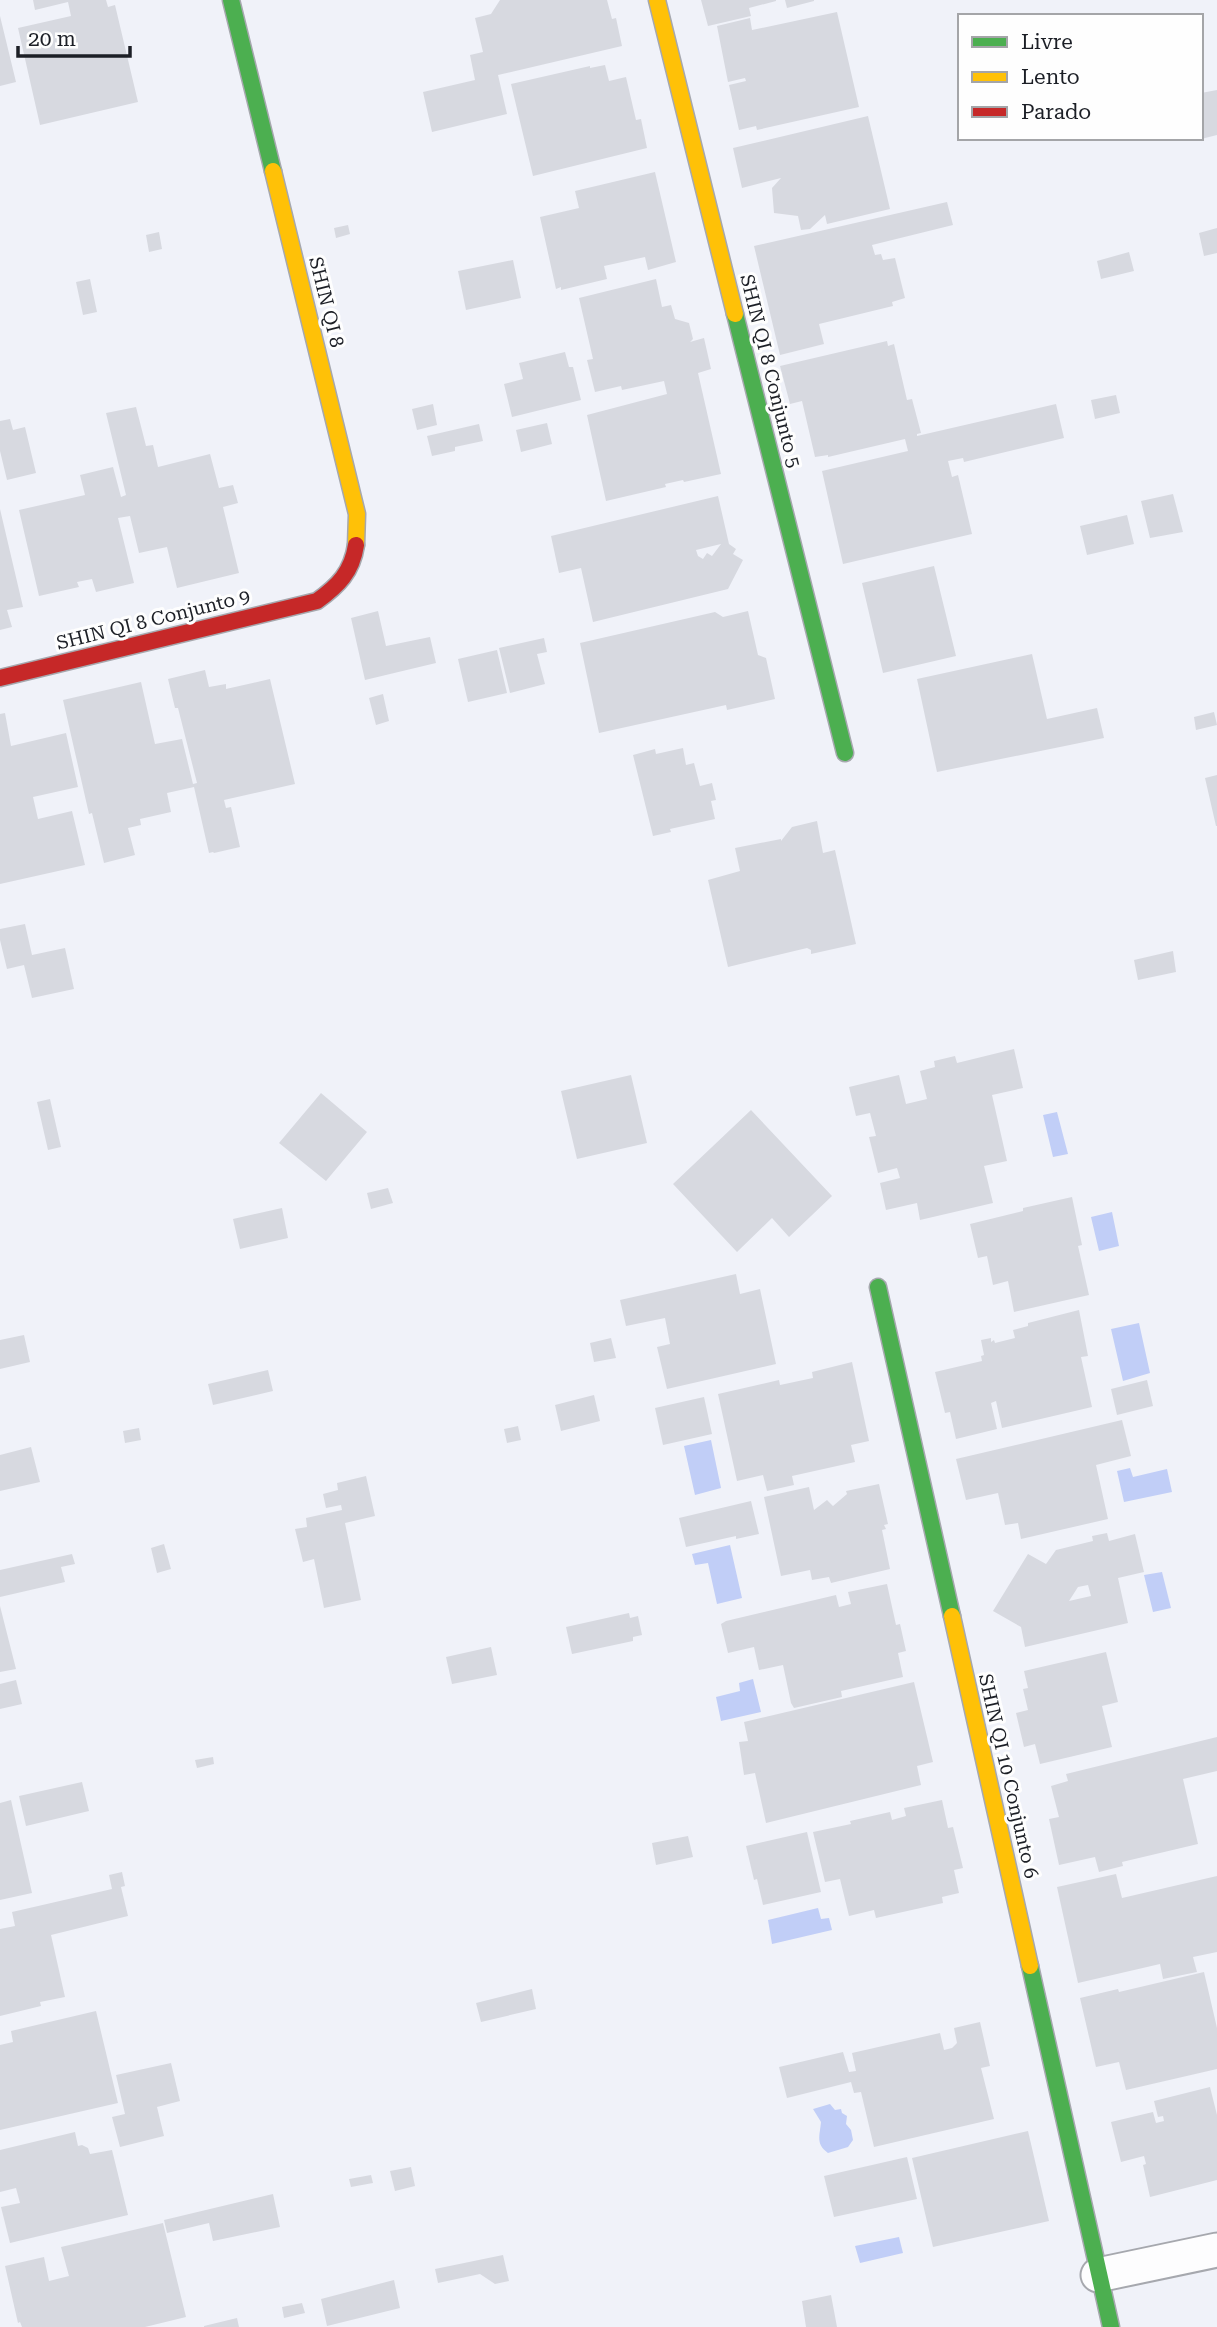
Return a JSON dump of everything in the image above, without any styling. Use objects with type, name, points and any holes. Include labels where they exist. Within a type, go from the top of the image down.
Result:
[{"type":"street","name":"SHIN QI 8","points":[[231,0],[357,514],[357,546],[350,571],[339,586],[317,601]]},
{"type":"street","name":"SHIN QI 8 Conjunto 5","points":[[657,0],[845,753]]},
{"type":"street","name":"SHIN QI 8 Conjunto 9","points":[[0,678],[317,601]]},
{"type":"street","name":"SHIN QI 10 Conjunto 6","points":[[878,1287],[1111,2327]]},
{"type":"street","points":[[1098,2275],[1217,2250]]},
{"type":"water","points":[[1057,1112],[1068,1154],[1053,1157],[1043,1115]]},
{"type":"water","points":[[1112,1212],[1119,1246],[1099,1251],[1091,1217]]},
{"type":"water","points":[[1139,1323],[1150,1373],[1123,1381],[1111,1329]]},
{"type":"water","points":[[711,1440],[721,1488],[695,1495],[684,1446]]},
{"type":"water","points":[[1130,1468],[1133,1477],[1167,1469],[1172,1492],[1124,1502],[1117,1471]]},
{"type":"water","points":[[730,1545],[742,1598],[717,1604],[708,1563],[695,1565],[692,1554]]},
{"type":"water","points":[[1162,1572],[1171,1608],[1153,1612],[1144,1575]]},
{"type":"water","points":[[753,1679],[761,1712],[721,1721],[716,1697],[740,1691],[739,1683]]},
{"type":"water","points":[[818,1908],[821,1919],[829,1918],[832,1930],[772,1944],[768,1920]]},
{"type":"water","points":[[830,2104],[835,2110],[841,2109],[847,2116],[846,2124],[851,2130],[853,2140],[848,2147],[828,2153],[821,2146],[821,2122],[813,2109]]},
{"type":"water","points":[[899,2237],[903,2253],[860,2263],[855,2246]]},
{"type":"building","points":[[33,0],[106,0],[108,7],[115,5],[138,102],[40,125],[18,28],[71,16],[68,2],[35,10]]},
{"type":"building","points":[[500,0],[607,0],[612,19],[616,18],[622,46],[498,75],[507,114],[432,132],[423,92],[475,80],[470,55],[483,52],[475,18],[491,14]]},
{"type":"building","points":[[701,0],[776,1],[749,8],[751,16],[708,26]]},
{"type":"building","points":[[785,0],[814,0],[814,1],[787,8]]},
{"type":"building","points":[[837,12],[859,107],[757,130],[756,126],[739,130],[729,85],[746,81],[745,78],[728,82],[717,26],[750,18],[752,30]]},
{"type":"building","points":[[0,16],[16,82],[0,86]]},
{"type":"building","points":[[605,65],[609,81],[626,77],[636,120],[641,119],[647,148],[533,176],[511,84]]},
{"type":"building","points":[[1217,90],[1217,135],[1203,138],[1203,93]]},
{"type":"building","points":[[868,116],[890,209],[827,224],[825,215],[810,229],[801,230],[798,216],[774,213],[772,188],[781,178],[742,188],[733,148]]},
{"type":"building","points":[[655,172],[676,262],[648,270],[645,257],[604,266],[607,279],[556,289],[540,217],[579,208],[575,191]]},
{"type":"building","points":[[947,202],[953,225],[872,245],[875,255],[881,254],[883,260],[895,258],[905,298],[892,302],[893,306],[819,324],[824,344],[780,355],[754,246]]},
{"type":"building","points":[[348,225],[350,234],[336,238],[334,228]]},
{"type":"building","points":[[1217,228],[1217,253],[1204,256],[1199,233]]},
{"type":"building","points":[[159,232],[162,249],[149,252],[146,235]]},
{"type":"building","points":[[1129,252],[1134,271],[1101,279],[1097,261]]},
{"type":"building","points":[[513,260],[521,298],[466,310],[458,271]]},
{"type":"building","points":[[90,279],[97,312],[83,315],[76,282]]},
{"type":"building","points":[[656,279],[662,307],[671,305],[675,319],[689,323],[693,339],[690,342],[704,338],[711,369],[698,373],[721,474],[665,484],[666,487],[606,501],[587,415],[667,394],[664,381],[622,390],[621,386],[595,392],[587,360],[593,359],[579,298]]},
{"type":"building","points":[[887,341],[888,346],[894,344],[907,400],[912,399],[921,433],[917,436],[1056,404],[1064,438],[964,462],[963,458],[948,461],[952,477],[958,475],[972,534],[843,564],[822,471],[908,451],[905,439],[828,457],[815,457],[802,401],[790,404],[780,366]]},
{"type":"building","points":[[565,352],[569,367],[573,367],[581,400],[512,417],[504,384],[523,379],[519,363]]},
{"type":"building","points":[[1116,395],[1120,413],[1095,419],[1091,400]]},
{"type":"building","points":[[433,404],[437,425],[417,430],[412,409]]},
{"type":"building","points":[[136,407],[146,446],[153,445],[158,467],[210,454],[219,488],[233,485],[238,503],[223,507],[239,573],[177,588],[167,547],[139,553],[130,516],[118,518],[134,583],[96,592],[92,579],[77,582],[79,587],[39,596],[19,510],[85,495],[80,475],[113,467],[121,497],[126,495],[106,413]]},
{"type":"building","points":[[10,419],[13,430],[25,427],[36,473],[7,480],[0,451],[0,421]]},
{"type":"building","points":[[547,423],[552,444],[521,452],[516,430]]},
{"type":"building","points":[[479,424],[483,441],[455,447],[455,451],[432,456],[427,436]]},
{"type":"building","points":[[1173,494],[1183,532],[1150,538],[1141,501]]},
{"type":"building","points":[[718,496],[729,544],[736,549],[733,554],[743,560],[728,589],[593,622],[581,568],[559,573],[551,536]],"holes":[[[721,544],[712,556],[707,553],[703,559],[698,556],[696,550]]]},
{"type":"building","points":[[0,509],[23,607],[7,610],[12,627],[0,630]]},
{"type":"building","points":[[1127,515],[1134,544],[1087,555],[1080,526]]},
{"type":"building","points":[[934,566],[956,656],[883,673],[862,583]]},
{"type":"building","points":[[378,611],[386,646],[430,637],[436,663],[365,680],[351,618]]},
{"type":"building","points":[[748,611],[758,655],[766,658],[775,699],[727,710],[726,705],[599,733],[580,643],[715,612],[723,617]]},
{"type":"building","points":[[544,638],[547,652],[537,654],[545,684],[510,693],[499,648]]},
{"type":"building","points":[[497,650],[507,693],[468,702],[458,659]]},
{"type":"building","points":[[1032,654],[1047,719],[1097,708],[1104,738],[937,772],[917,679]]},
{"type":"building","points":[[205,670],[209,687],[226,684],[226,689],[270,679],[295,784],[224,800],[226,808],[231,807],[240,847],[214,853],[209,853],[194,787],[167,793],[171,812],[140,819],[141,825],[128,828],[135,855],[104,863],[92,813],[89,814],[63,700],[141,682],[155,744],[182,739],[193,784],[197,783],[168,679]]},
{"type":"building","points":[[383,694],[389,721],[376,725],[369,698]]},
{"type":"building","points":[[1214,712],[1217,725],[1196,730],[1194,717]]},
{"type":"building","points":[[5,713],[11,746],[66,733],[78,787],[33,797],[38,819],[72,811],[85,865],[0,884],[0,714]]},
{"type":"building","points":[[683,748],[686,765],[694,763],[700,786],[712,783],[716,800],[711,801],[715,819],[670,829],[671,832],[653,836],[633,755],[655,749],[656,754]]},
{"type":"building","points":[[1217,775],[1217,826],[1216,826],[1205,778]]},
{"type":"building","points":[[817,821],[823,853],[835,850],[856,944],[811,954],[811,950],[807,948],[728,967],[708,880],[740,871],[735,848],[781,841],[792,827]]},
{"type":"building","points":[[25,924],[32,955],[65,948],[74,989],[32,998],[24,965],[7,969],[0,929]]},
{"type":"building","points":[[1173,951],[1176,972],[1138,980],[1134,960]]},
{"type":"building","points":[[1014,1049],[1023,1088],[992,1095],[1007,1161],[984,1166],[993,1203],[920,1220],[917,1203],[886,1210],[880,1183],[900,1178],[897,1168],[878,1173],[869,1137],[876,1136],[870,1113],[856,1116],[849,1087],[899,1075],[906,1104],[927,1099],[920,1071],[935,1067],[934,1061],[955,1056],[957,1063]]},
{"type":"building","points":[[631,1075],[647,1143],[577,1159],[561,1091]]},
{"type":"building","points":[[321,1093],[367,1132],[326,1181],[279,1143]]},
{"type":"building","points":[[50,1099],[61,1147],[48,1150],[37,1102]]},
{"type":"building","points":[[751,1110],[832,1196],[789,1237],[772,1218],[737,1252],[673,1184]]},
{"type":"building","points":[[388,1188],[393,1203],[371,1209],[367,1193]]},
{"type":"building","points":[[1072,1197],[1082,1245],[1078,1246],[1089,1295],[1014,1312],[1008,1281],[993,1285],[987,1256],[978,1258],[970,1224]]},
{"type":"building","points":[[282,1208],[288,1238],[240,1249],[233,1219]]},
{"type":"building","points":[[736,1274],[740,1294],[760,1289],[776,1364],[667,1389],[657,1347],[670,1344],[665,1318],[626,1326],[620,1300]]},
{"type":"building","points":[[1079,1310],[1088,1356],[1081,1357],[1092,1407],[1002,1428],[996,1401],[991,1403],[997,1429],[956,1439],[950,1412],[945,1413],[935,1372],[982,1361],[981,1356],[984,1355],[981,1340],[991,1338],[991,1342],[994,1340],[995,1343],[1015,1338],[1013,1330],[1028,1326],[1028,1323]]},
{"type":"building","points":[[24,1335],[30,1362],[0,1369],[0,1340]]},
{"type":"building","points":[[611,1338],[616,1358],[594,1362],[590,1343]]},
{"type":"building","points":[[852,1362],[869,1441],[851,1445],[855,1462],[792,1476],[794,1485],[767,1491],[763,1475],[737,1481],[718,1394],[779,1380],[780,1385],[813,1378],[812,1372]]},
{"type":"building","points":[[268,1370],[273,1391],[213,1405],[208,1384]]},
{"type":"building","points":[[1147,1380],[1153,1406],[1117,1415],[1111,1389]]},
{"type":"building","points":[[594,1395],[600,1421],[561,1431],[555,1405]]},
{"type":"building","points":[[704,1397],[712,1434],[663,1445],[655,1408]]},
{"type":"building","points":[[1122,1420],[1131,1456],[1096,1465],[1108,1519],[1021,1539],[1018,1523],[1005,1525],[998,1493],[966,1500],[956,1459]]},
{"type":"building","points":[[518,1426],[521,1440],[507,1443],[504,1429]]},
{"type":"building","points":[[139,1428],[141,1440],[125,1443],[123,1431]]},
{"type":"building","points":[[31,1447],[40,1482],[0,1491],[0,1455]]},
{"type":"building","points":[[366,1476],[375,1516],[345,1523],[361,1600],[324,1608],[314,1559],[303,1562],[295,1529],[307,1527],[306,1518],[342,1510],[341,1505],[326,1508],[323,1494],[338,1490],[337,1483]]},
{"type":"building","points":[[879,1484],[888,1524],[884,1525],[886,1529],[882,1530],[890,1569],[831,1583],[829,1577],[812,1580],[810,1570],[781,1576],[764,1497],[809,1487],[814,1510],[827,1500],[833,1506],[847,1494],[846,1491]]},
{"type":"building","points":[[751,1501],[759,1534],[686,1547],[679,1518]]},
{"type":"building","points":[[1107,1533],[1109,1541],[1135,1534],[1144,1572],[1118,1578],[1128,1623],[1025,1647],[1021,1627],[993,1611],[1028,1554],[1046,1564],[1056,1550],[1093,1541],[1092,1536]],"holes":[[[1088,1585],[1091,1596],[1069,1601],[1078,1587]]]},
{"type":"building","points":[[164,1544],[171,1569],[157,1573],[151,1548]]},
{"type":"building","points":[[72,1554],[75,1564],[61,1567],[65,1582],[0,1597],[0,1570]]},
{"type":"building","points":[[887,1584],[896,1625],[900,1624],[906,1651],[898,1653],[903,1677],[841,1691],[842,1697],[794,1708],[783,1665],[759,1670],[754,1647],[728,1653],[721,1624],[726,1621],[836,1595],[839,1607],[851,1604],[848,1592]]},
{"type":"building","points":[[0,1606],[16,1669],[0,1672]]},
{"type":"building","points":[[629,1613],[630,1618],[638,1616],[642,1635],[633,1637],[633,1641],[572,1654],[566,1627]]},
{"type":"building","points":[[491,1647],[497,1675],[452,1684],[446,1657]]},
{"type":"building","points":[[1106,1652],[1118,1702],[1102,1706],[1112,1747],[1040,1764],[1035,1744],[1024,1747],[1016,1713],[1028,1710],[1023,1689],[1028,1688],[1024,1671]]},
{"type":"building","points":[[16,1680],[22,1704],[0,1709],[0,1684]]},
{"type":"building","points":[[914,1682],[933,1762],[917,1766],[921,1785],[766,1823],[755,1773],[744,1775],[739,1742],[748,1741],[744,1722]]},
{"type":"building","points":[[1217,1737],[1217,1771],[1183,1779],[1198,1844],[1122,1862],[1123,1866],[1099,1872],[1095,1857],[1059,1865],[1049,1819],[1059,1817],[1051,1786],[1068,1781],[1066,1774]]},
{"type":"building","points":[[213,1757],[214,1764],[197,1768],[195,1760]]},
{"type":"building","points":[[82,1782],[89,1811],[26,1826],[19,1796]]},
{"type":"building","points":[[11,1800],[32,1893],[0,1900],[0,1803]]},
{"type":"building","points":[[942,1800],[948,1828],[953,1827],[963,1868],[954,1870],[959,1893],[942,1897],[943,1903],[876,1918],[874,1910],[849,1916],[840,1879],[825,1882],[813,1832],[890,1812],[892,1820],[906,1816],[904,1808]]},
{"type":"building","points":[[807,1832],[821,1892],[763,1905],[746,1846]]},
{"type":"building","points":[[688,1836],[693,1857],[656,1865],[652,1843]]},
{"type":"building","points":[[122,1872],[125,1886],[121,1887],[128,1916],[51,1935],[65,1997],[40,2002],[41,2006],[0,2016],[0,1929],[15,1926],[12,1912],[112,1889],[109,1875]]},
{"type":"building","points":[[1116,1874],[1122,1898],[1217,1876],[1217,1952],[1193,1957],[1197,1972],[1163,1979],[1160,1964],[1078,1983],[1057,1887]]},
{"type":"building","points":[[1204,1972],[1217,2028],[1217,2069],[1126,2090],[1119,2062],[1096,2067],[1080,1998],[1118,1989],[1119,1992]]},
{"type":"building","points":[[532,1989],[536,2009],[481,2022],[476,2003]]},
{"type":"building","points":[[96,2011],[118,2103],[0,2130],[0,2045],[13,2042],[11,2031]]},
{"type":"building","points":[[980,2022],[990,2066],[981,2068],[994,2119],[874,2147],[861,2092],[854,2093],[851,2082],[787,2098],[779,2067],[843,2052],[849,2072],[856,2071],[852,2053],[940,2033],[944,2050],[957,2043],[954,2028]]},
{"type":"building","points":[[171,2063],[180,2101],[157,2107],[164,2136],[120,2147],[112,2117],[125,2114],[116,2075]]},
{"type":"building","points":[[1210,2087],[1217,2115],[1217,2180],[1150,2197],[1143,2165],[1146,2164],[1144,2156],[1121,2162],[1111,2122],[1153,2112],[1156,2123],[1164,2121],[1163,2116],[1158,2117],[1154,2101]]},
{"type":"building","points":[[1028,2131],[1049,2221],[933,2247],[912,2158]]},
{"type":"building","points":[[75,2132],[78,2146],[88,2148],[90,2154],[112,2150],[128,2215],[10,2243],[1,2207],[20,2203],[16,2188],[0,2192],[0,2150]]},
{"type":"building","points":[[907,2157],[917,2199],[834,2217],[824,2176]]},
{"type":"building","points":[[411,2167],[415,2186],[395,2191],[390,2171]]},
{"type":"building","points":[[371,2175],[373,2183],[351,2187],[349,2179]]},
{"type":"building","points":[[273,2194],[280,2227],[213,2241],[209,2223],[167,2233],[164,2220]]},
{"type":"building","points":[[163,2223],[186,2317],[145,2327],[22,2327],[20,2322],[18,2323],[5,2266],[44,2257],[49,2281],[69,2276],[61,2247]]},
{"type":"building","points":[[503,2255],[509,2281],[495,2284],[480,2274],[438,2283],[435,2269]]},
{"type":"building","points":[[394,2280],[400,2308],[327,2326],[321,2299]]},
{"type":"building","points":[[831,2295],[837,2327],[806,2327],[802,2301]]},
{"type":"building","points":[[302,2303],[305,2313],[284,2318],[282,2307]]},
{"type":"building","points":[[237,2318],[239,2327],[204,2327],[204,2326]]},
{"type":"traffic: fast","points":[[231,0],[273,171]]},
{"type":"traffic: fast","points":[[735,314],[845,753]]},
{"type":"traffic: fast","points":[[878,1287],[952,1616]]},
{"type":"traffic: fast","points":[[1030,1966],[1111,2327]]},
{"type":"traffic: slow","points":[[657,0],[735,314]]},
{"type":"traffic: slow","points":[[273,171],[357,514],[356,545]]},
{"type":"traffic: slow","points":[[952,1616],[1030,1966]]},
{"type":"traffic: jam","points":[[0,678],[317,601],[343,578],[356,545]]}]
